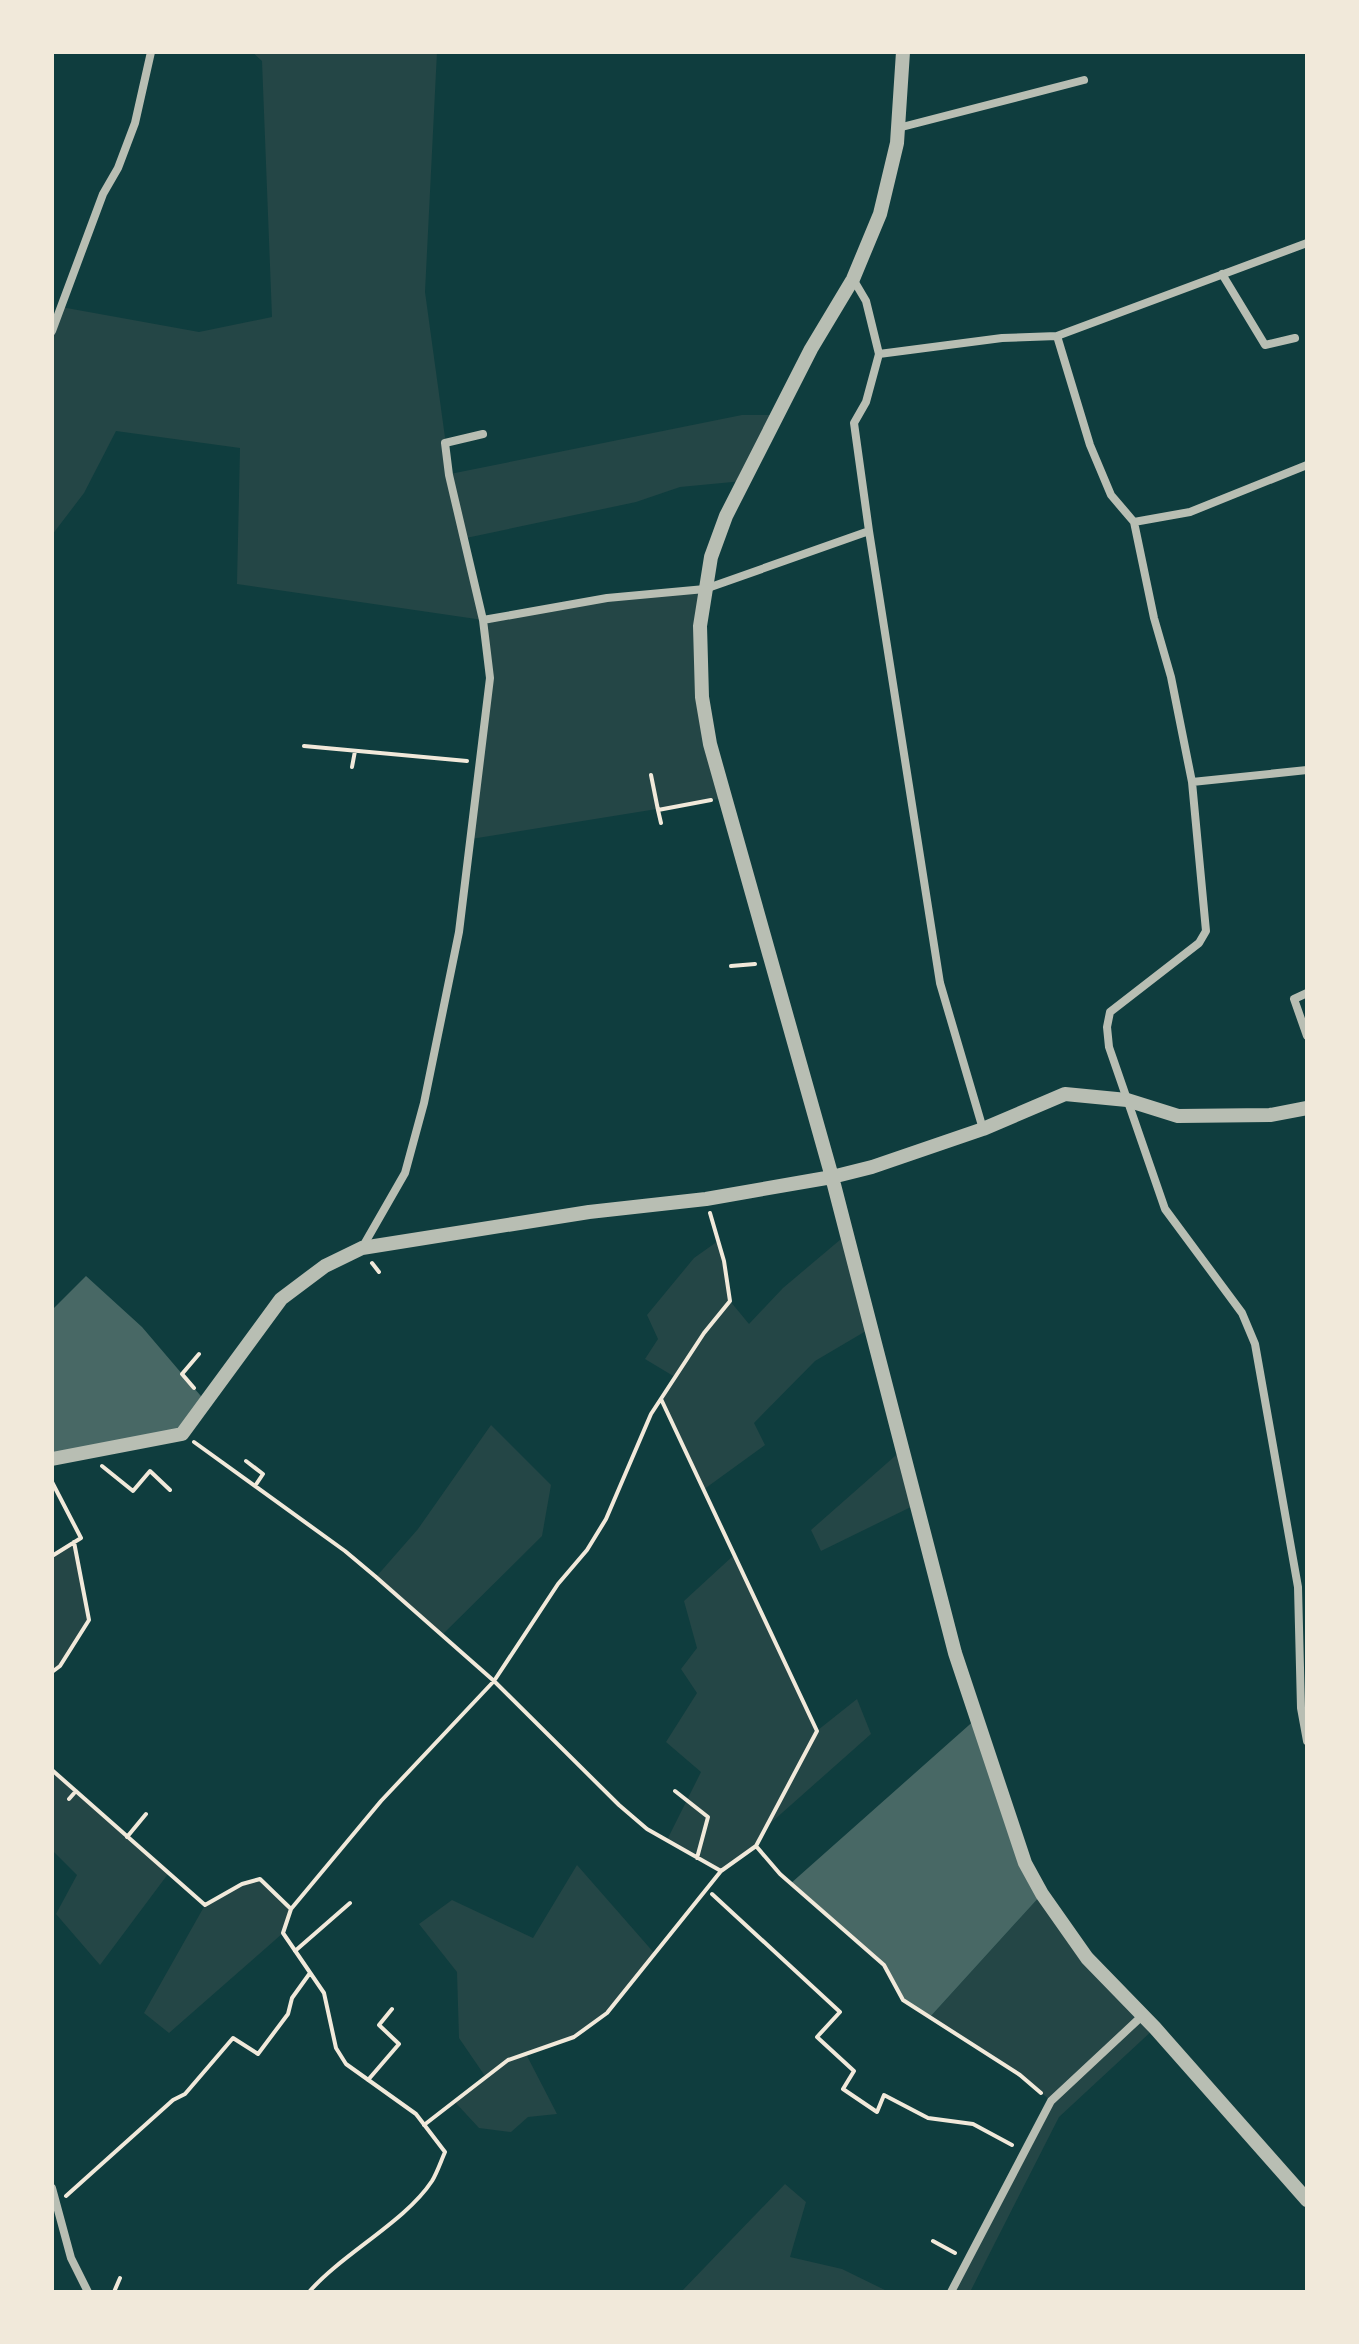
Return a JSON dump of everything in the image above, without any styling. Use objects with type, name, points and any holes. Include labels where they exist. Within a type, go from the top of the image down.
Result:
[{"type":"street","points":[[52,331],[103,194],[118,168],[135,123],[151,52]]},
{"type":"street","points":[[903,52],[897,143],[880,214],[853,279],[811,349],[726,516],[711,557],[700,626],[702,697],[710,744],[832,1177],[955,1653],[1025,1863],[1042,1894],[1087,1958],[1307,2200]]},
{"type":"street","points":[[898,128],[1084,80]]},
{"type":"street","points":[[879,354],[1002,338],[1057,336],[1307,243]]},
{"type":"street","points":[[1222,274],[1265,345],[1295,338]]},
{"type":"street","points":[[853,279],[866,301],[879,354],[866,402],[854,423],[869,531],[940,983],[983,1129]]},
{"type":"street","points":[[1057,336],[1090,445],[1111,495],[1134,522],[1192,782],[1206,931],[1199,943],[1110,1012],[1107,1027],[1109,1047],[1165,1209],[1242,1313],[1255,1344],[1298,1587],[1301,1708],[1307,1741]]},
{"type":"street","points":[[362,1248],[405,1173],[424,1103],[459,932],[490,678],[483,620],[449,475],[445,443],[483,434]]},
{"type":"street","points":[[1134,522],[1190,512],[1307,465]]},
{"type":"street","points":[[483,620],[607,598],[705,589],[869,531]]},
{"type":"street","points":[[1192,782],[1307,770]]},
{"type":"street","points":[[1307,993],[1294,999],[1307,1036]]},
{"type":"street","points":[[52,1459],[182,1434],[281,1299],[325,1266],[362,1248],[589,1212],[706,1199],[832,1177],[872,1167],[983,1129],[1065,1094],[1127,1100],[1178,1116],[1270,1115],[1307,1108]]},
{"type":"street","points":[[951,2292],[1051,2101],[1142,2016]]},
{"type":"street","points":[[52,2188],[71,2258],[88,2292]]},
{"type":"path","points":[[304,746],[481,762]]},
{"type":"path","points":[[352,767],[355,751]]},
{"type":"path","points":[[651,775],[661,823]]},
{"type":"path","points":[[658,810],[725,798]]},
{"type":"path","points":[[731,966],[770,963]]},
{"type":"path","points":[[309,2292],[322,2277],[404,2210],[432,2182],[445,2152],[416,2114],[346,2064],[336,2048],[324,1993],[283,1933],[291,1909],[381,1801],[494,1681],[558,1584],[587,1550],[606,1519],[651,1414],[704,1333],[730,1301],[724,1261],[706,1199]]},
{"type":"path","points":[[199,1354],[182,1374],[206,1402]]},
{"type":"path","points":[[424,2125],[508,2060],[574,2037],[607,2013],[721,1871],[756,1846],[817,1731],[661,1399]]},
{"type":"path","points":[[182,1434],[345,1551],[494,1681],[628,1813],[666,1842],[721,1871]]},
{"type":"path","points":[[84,1452],[133,1491],[150,1471],[170,1490]]},
{"type":"path","points":[[246,1461],[263,1474],[255,1486]]},
{"type":"path","points":[[52,1482],[81,1538],[52,1556]]},
{"type":"path","points":[[52,1672],[60,1666],[89,1620],[74,1542]]},
{"type":"path","points":[[52,1770],[205,1905],[242,1884],[260,1879],[291,1909]]},
{"type":"path","points":[[69,1799],[76,1791]]},
{"type":"path","points":[[675,1791],[708,1817],[697,1858]]},
{"type":"path","points":[[127,1837],[146,1814]]},
{"type":"path","points":[[756,1846],[780,1874],[884,1965],[903,2000],[1020,2075],[1051,2101]]},
{"type":"path","points":[[712,1894],[840,2012],[817,2037],[854,2071],[843,2089],[877,2112],[884,2095],[928,2118],[973,2124],[1025,2152]]},
{"type":"path","points":[[295,1951],[350,1903]]},
{"type":"path","points":[[57,2204],[173,2100],[185,2094],[233,2038],[258,2054],[288,2014],[292,1998],[310,1973]]},
{"type":"path","points":[[368,2080],[399,2044],[379,2025],[392,2009]]},
{"type":"path","points":[[933,2241],[968,2259]]},
{"type":"path","points":[[114,2292],[120,2278]]},
{"type":"shaded area","points":[[252,52],[437,52],[425,292],[450,474],[742,415],[777,415],[743,481],[680,487],[636,502],[466,538],[484,620],[607,598],[705,589],[701,664],[725,798],[471,839],[490,678],[483,620],[237,584],[240,448],[116,431],[84,493],[52,535],[52,331],[61,307],[199,332],[272,317],[262,61]]},
{"type":"shaded area","points":[[847,1234],[871,1328],[815,1361],[754,1423],[765,1445],[703,1490],[661,1399],[675,1377],[645,1359],[658,1339],[647,1315],[694,1258],[718,1241],[730,1301],[749,1324],[783,1288]]},
{"type":"shaded area","points":[[491,1425],[551,1485],[542,1536],[441,1636],[376,1577],[418,1529]]},
{"type":"shaded area","points":[[903,1449],[917,1504],[821,1551],[811,1530]]},
{"type":"shaded area","points":[[74,1542],[89,1620],[60,1666],[52,1672],[52,1556]]},
{"type":"shaded area","points":[[734,1555],[818,1730],[857,1699],[871,1734],[765,1828],[756,1846],[721,1871],[666,1842],[701,1772],[666,1742],[697,1693],[681,1669],[697,1648],[684,1601]]},
{"type":"shaded area","points":[[52,1770],[168,1874],[100,1965],[56,1914],[77,1875],[52,1850]]},
{"type":"shaded area","points":[[577,1865],[655,1954],[607,2013],[574,2037],[526,2054],[557,2114],[528,2117],[511,2132],[479,2128],[454,2101],[485,2076],[459,2038],[457,1972],[419,1924],[452,1900],[533,1938]]},
{"type":"shaded area","points":[[260,1879],[291,1909],[283,1933],[169,2033],[144,2013],[205,1905],[242,1884]]},
{"type":"shaded area","points":[[1042,1894],[1155,2028],[1059,2117],[970,2292],[950,2292],[1051,2101],[1020,2075],[930,2017]]},
{"type":"shaded area","points":[[785,2184],[806,2202],[790,2257],[842,2269],[889,2292],[681,2292]]},
{"type":"building","points":[[86,1276],[142,1327],[206,1402],[182,1434],[52,1459],[52,1310]]},
{"type":"building","points":[[977,1718],[1042,1894],[930,2017],[903,2000],[884,1965],[790,1884]]}]
